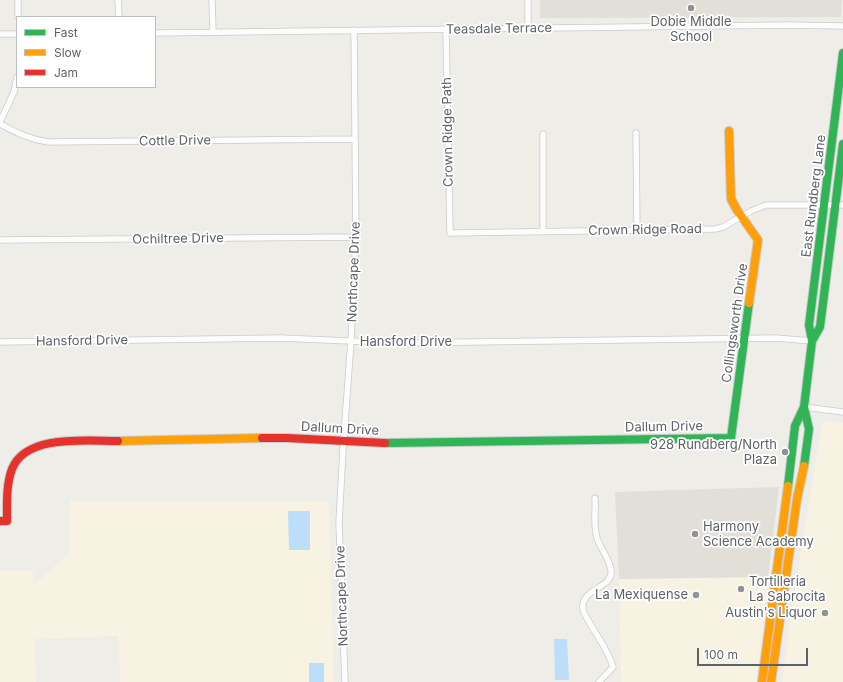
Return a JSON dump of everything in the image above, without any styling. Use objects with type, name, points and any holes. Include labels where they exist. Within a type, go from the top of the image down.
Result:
[{"type":"main road","name":"East Rundberg Lane","points":[[771,682],[797,499],[805,463],[808,429],[804,407],[812,341],[810,325],[843,53]]},
{"type":"main road","name":"Collingsworth Drive","points":[[729,131],[730,199],[740,218],[748,225],[758,240],[731,438]]},
{"type":"main road","name":"East Rundberg Lane","points":[[812,341],[820,327],[839,205],[843,144]]},
{"type":"main road","name":"East Rundberg Lane","points":[[762,682],[795,426],[804,407]]},
{"type":"main road","name":"Dallum Drive","points":[[4,521],[7,484],[10,474],[21,456],[29,449],[41,444],[54,442],[287,438],[389,443],[731,438]]},
{"type":"street","points":[[18,0],[18,16]]},
{"type":"street","points":[[118,0],[119,16]]},
{"type":"street","points":[[212,0],[213,32]]},
{"type":"street","points":[[528,0],[528,28]]},
{"type":"street","name":"Teasdale Terrace","points":[[156,33],[788,25],[843,26]]},
{"type":"street","name":"Northcape Drive","points":[[344,682],[339,523],[343,441],[352,341],[356,237],[354,30]]},
{"type":"street","name":"Crown Ridge Path","points":[[446,30],[450,233]]},
{"type":"street","points":[[0,34],[16,34]]},
{"type":"street","points":[[0,123],[14,92],[16,82]]},
{"type":"street","name":"Cottle Drive","points":[[0,123],[20,135],[33,140],[48,142],[354,139]]},
{"type":"street","points":[[636,132],[637,231]]},
{"type":"street","points":[[543,134],[543,232]]},
{"type":"street","name":"Crown Ridge Road","points":[[450,233],[715,229],[723,227],[759,208],[766,206],[839,205]]},
{"type":"street","name":"Ochiltree Drive","points":[[0,240],[356,237]]},
{"type":"street","name":"Hansford Drive","points":[[0,342],[280,338],[396,343],[745,338],[775,338],[812,341]]},
{"type":"street","points":[[804,407],[843,412]]},
{"type":"street","points":[[595,498],[594,523],[596,537],[609,563],[612,573],[606,582],[589,594],[584,600],[583,607],[586,616],[611,658],[613,667],[610,672],[599,682]]},
{"type":"shaded area","name":"Dobie Middle School","points":[[540,0],[842,0],[841,17],[540,18]]},
{"type":"shaded area","points":[[823,420],[843,423],[843,682],[782,682],[796,581]]},
{"type":"shaded area","name":"Harmony Science Academy","points":[[779,487],[768,577],[619,579],[615,492]]},
{"type":"shaded area","points":[[70,501],[329,501],[334,682],[120,682],[118,636],[35,639],[36,682],[0,682],[0,571],[33,571],[34,585],[69,553]]},
{"type":"shaded area","points":[[768,577],[756,682],[621,682],[619,579]]},
{"type":"water","points":[[288,511],[310,511],[310,550],[289,550]]},
{"type":"water","points":[[554,639],[567,639],[569,680],[555,680]]},
{"type":"water","points":[[309,663],[324,663],[324,682],[309,682]]},
{"type":"traffic: fast","points":[[804,466],[809,429],[804,407],[812,341],[809,325],[843,53]]},
{"type":"traffic: fast","points":[[812,341],[820,327],[843,144]]},
{"type":"traffic: fast","points":[[385,443],[731,438],[749,303]]},
{"type":"traffic: fast","points":[[788,486],[795,426],[804,407]]},
{"type":"traffic: slow","points":[[729,131],[731,199],[758,240],[749,303]]},
{"type":"traffic: slow","points":[[118,441],[262,438]]},
{"type":"traffic: slow","points":[[771,682],[797,499],[804,466]]},
{"type":"traffic: slow","points":[[762,682],[788,486]]},
{"type":"traffic: jam","points":[[262,438],[385,443]]},
{"type":"traffic: jam","points":[[0,521],[7,521],[8,488],[12,469],[19,458],[30,450],[43,445],[58,442],[90,440],[118,441]]},
{"type":"place","name":"Dobie Middle School","points":[[691,8]]},
{"type":"place","name":"928 Rundberg/North Plaza","points":[[785,452]]},
{"type":"place","name":"Harmony Science Academy","points":[[695,534]]},
{"type":"place","name":"Tortilleria La Sabrocita","points":[[741,589]]},
{"type":"place","name":"La Mexiquense","points":[[696,595]]},
{"type":"place","name":"Austin's Liquor","points":[[825,613]]}]
